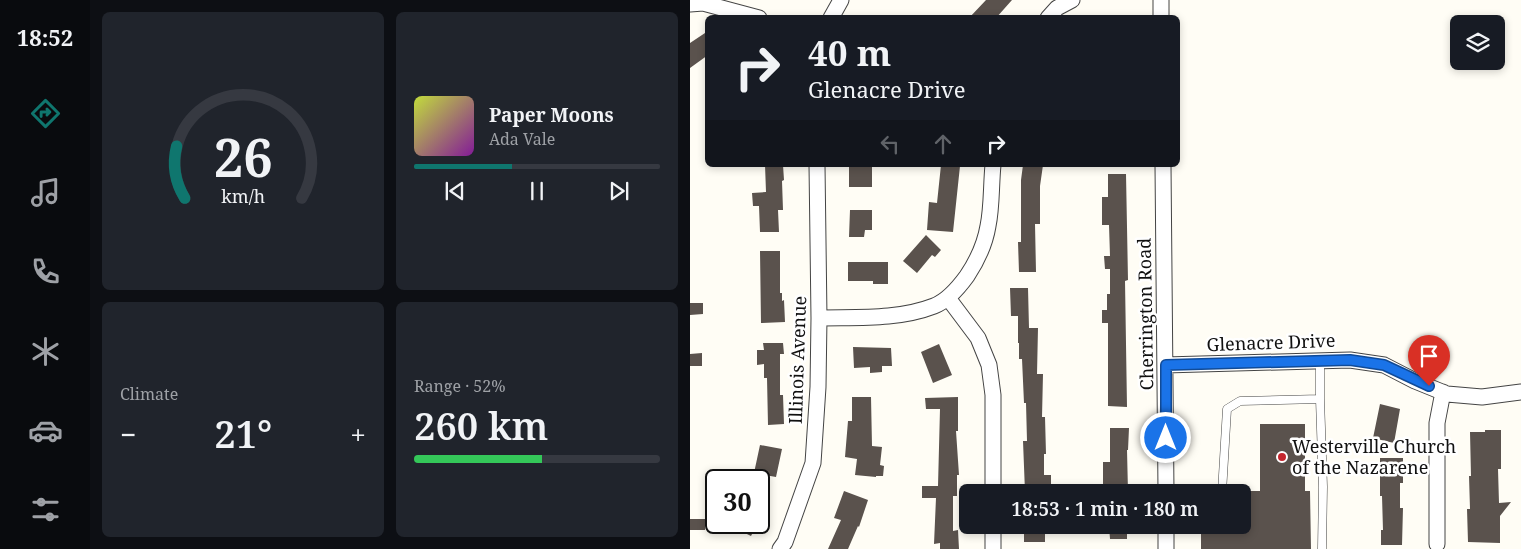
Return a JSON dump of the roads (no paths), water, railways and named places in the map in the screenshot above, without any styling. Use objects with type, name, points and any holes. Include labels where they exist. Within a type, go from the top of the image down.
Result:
[{"type":"street","points":[[833,15],[841,0]]},
{"type":"street","points":[[1051,15],[1057,8],[1072,0]]},
{"type":"street","points":[[1161,0],[1161,15]]},
{"type":"street","points":[[690,4],[703,3],[748,15]]},
{"type":"street","name":"Illinois Avenue","points":[[780,549],[785,542],[813,463],[818,387],[819,318],[817,167]]},
{"type":"street","points":[[819,318],[884,316],[909,313],[935,306],[948,298],[962,283],[976,263],[988,227],[993,167]]},
{"type":"street","name":"Cherrington Road","points":[[1163,167],[1166,484]]},
{"type":"street","points":[[948,298],[978,338],[989,365],[993,396],[993,484]]},
{"type":"street","name":"Glenacre Drive","points":[[1166,365],[1350,360],[1384,365],[1443,392],[1482,397],[1521,392]]},
{"type":"street","points":[[1437,544],[1438,423],[1443,392]]},
{"type":"street","points":[[993,534],[993,549]]},
{"type":"street","points":[[1166,534],[1166,549]]},
{"type":"lane","points":[[1320,361],[1323,487],[1322,549]]},
{"type":"lane","points":[[1222,484],[1227,409],[1240,401],[1320,399]]},
{"type":"place","name":"Westerville Church of the Nazarene","points":[[1282,457]]}]
